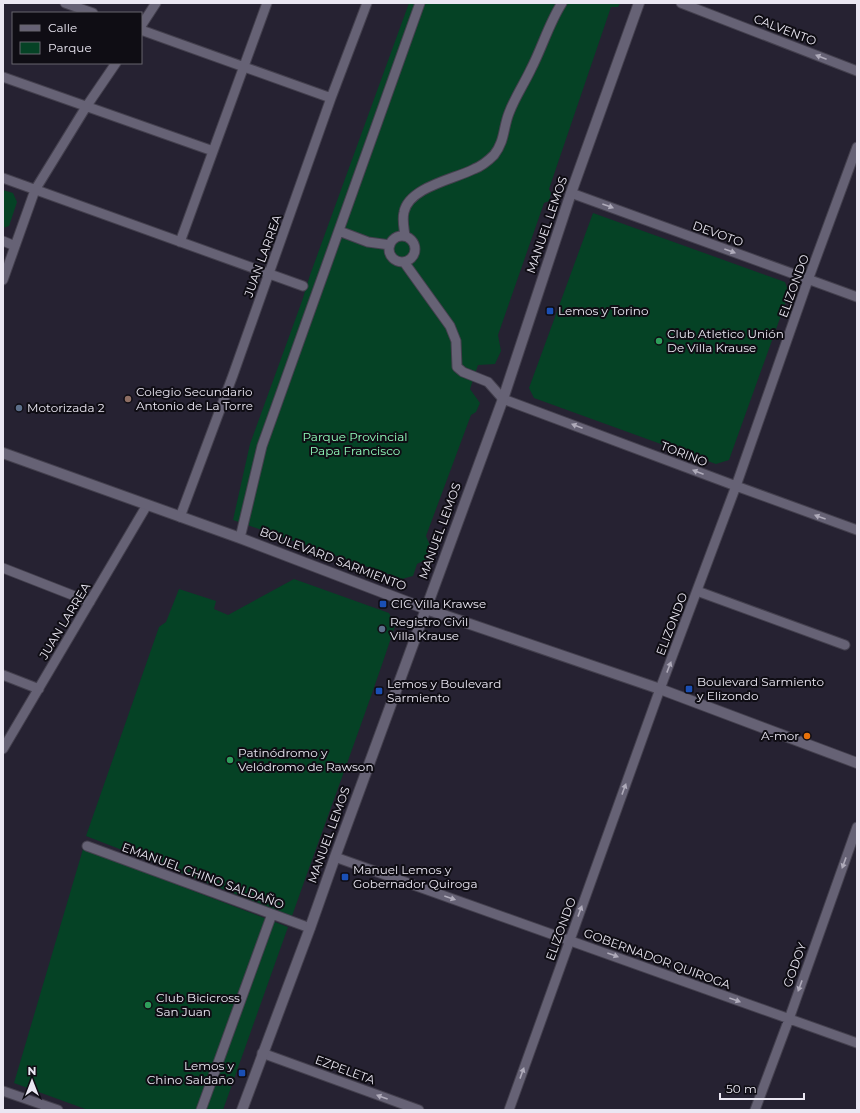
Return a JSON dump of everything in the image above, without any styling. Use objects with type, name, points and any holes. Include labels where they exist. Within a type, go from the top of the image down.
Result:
[{"type":"main road","name":"MANUEL LEMOS","points":[[242,1110],[503,399],[571,193],[639,3]]},
{"type":"main road","name":"BOULEVARD SARMIENTO","points":[[3,454],[240,538],[426,609],[660,689],[857,763]]},
{"type":"street","points":[[64,3],[90,12]]},
{"type":"street","points":[[142,24],[156,3]]},
{"type":"street","points":[[180,242],[267,3]]},
{"type":"street","name":"JUAN LARREA","points":[[180,517],[233,375],[331,98],[367,3]]},
{"type":"street","points":[[240,538],[262,446],[420,3]]},
{"type":"street","points":[[406,236],[403,217],[406,205],[411,199],[429,187],[474,170],[485,164],[500,146],[504,136],[509,113],[562,3]]},
{"type":"street","name":"CALVENTO","points":[[681,3],[857,71]]},
{"type":"street","points":[[142,30],[331,98]]},
{"type":"street","points":[[3,280],[35,190],[86,107],[115,64]]},
{"type":"street","points":[[3,77],[213,151]]},
{"type":"street","name":"ELIZONDO","points":[[509,1110],[660,689],[736,486],[808,280],[857,147]]},
{"type":"street","points":[[3,178],[303,286]]},
{"type":"street","name":"DEVOTO","points":[[571,193],[857,297]]},
{"type":"street","points":[[339,232],[368,242],[390,245]]},
{"type":"street","points":[[398,236],[406,236],[413,241],[415,250],[412,258],[404,262],[399,262],[392,257],[390,253],[390,245],[394,238],[398,236]]},
{"type":"street","points":[[3,241],[15,246]]},
{"type":"street","points":[[404,262],[450,326],[456,341],[456,361],[458,367],[463,372],[488,382],[503,399]]},
{"type":"street","name":"TORINO","points":[[503,399],[857,530]]},
{"type":"street","name":"JUAN LARREA","points":[[3,749],[147,505]]},
{"type":"street","points":[[3,568],[90,602]]},
{"type":"street","points":[[697,591],[845,646]]},
{"type":"street","points":[[3,675],[39,689]]},
{"type":"street","name":"GODOY","points":[[755,1110],[857,827]]},
{"type":"street","name":"EMANUEL CHINO SALDAÑO","points":[[87,846],[310,928]]},
{"type":"street","name":"GOBERNADOR QUIROGA","points":[[334,857],[857,1043]]},
{"type":"street","points":[[201,1110],[272,914]]},
{"type":"street","name":"EZPELETA","points":[[262,1053],[419,1110]]},
{"type":"street","points":[[3,1090],[58,1110]]},
{"type":"green space","name":"Parque Provincial Papa Francisco","points":[[409,3],[620,3],[618,7],[611,7],[549,189],[551,193],[549,201],[544,203],[498,335],[501,351],[495,364],[478,365],[470,389],[480,403],[476,412],[471,415],[426,536],[431,548],[427,559],[417,564],[413,576],[402,579],[233,520],[250,444]]},
{"type":"green space","points":[[3,190],[13,193],[17,202],[9,226],[3,228]]},
{"type":"green space","name":"Club Atletico Unión De Villa Krause","points":[[593,213],[785,282],[789,293],[729,460],[716,464],[534,398],[529,388]]},
{"type":"green space","name":"Patinódromo y Velódromo de Rawson","points":[[294,579],[389,613],[395,626],[292,916],[86,836],[159,627],[166,622],[179,589],[216,601],[214,609],[228,615]]},
{"type":"green space","name":"Club Bicicross San Juan","points":[[83,849],[288,927],[223,1110],[88,1110],[14,1083]]},
{"type":"place","name":"Lemos y Torino","points":[[550,311]]},
{"type":"place","name":"Club Atletico Unión De Villa Krause","points":[[659,341]]},
{"type":"place","name":"Colegio Secundario Antonio de La Torre","points":[[128,399]]},
{"type":"place","name":"Motorizada 2","points":[[19,408]]},
{"type":"place","name":"CIC Villa Krawse","points":[[383,604]]},
{"type":"place","name":"Registro Civil Villa Krause","points":[[382,629]]},
{"type":"place","name":"Boulevard Sarmiento y Elizondo","points":[[689,689]]},
{"type":"place","name":"Lemos y Boulevard Sarmiento","points":[[379,691]]},
{"type":"place","name":"A-mor","points":[[807,736]]},
{"type":"place","name":"Patinódromo y Velódromo de Rawson","points":[[230,760]]},
{"type":"place","name":"Manuel Lemos y Gobernador Quiroga","points":[[345,877]]},
{"type":"place","name":"Club Bicicross San Juan","points":[[148,1005]]},
{"type":"place","name":"Lemos y Chino Saldaño","points":[[242,1073]]}]
